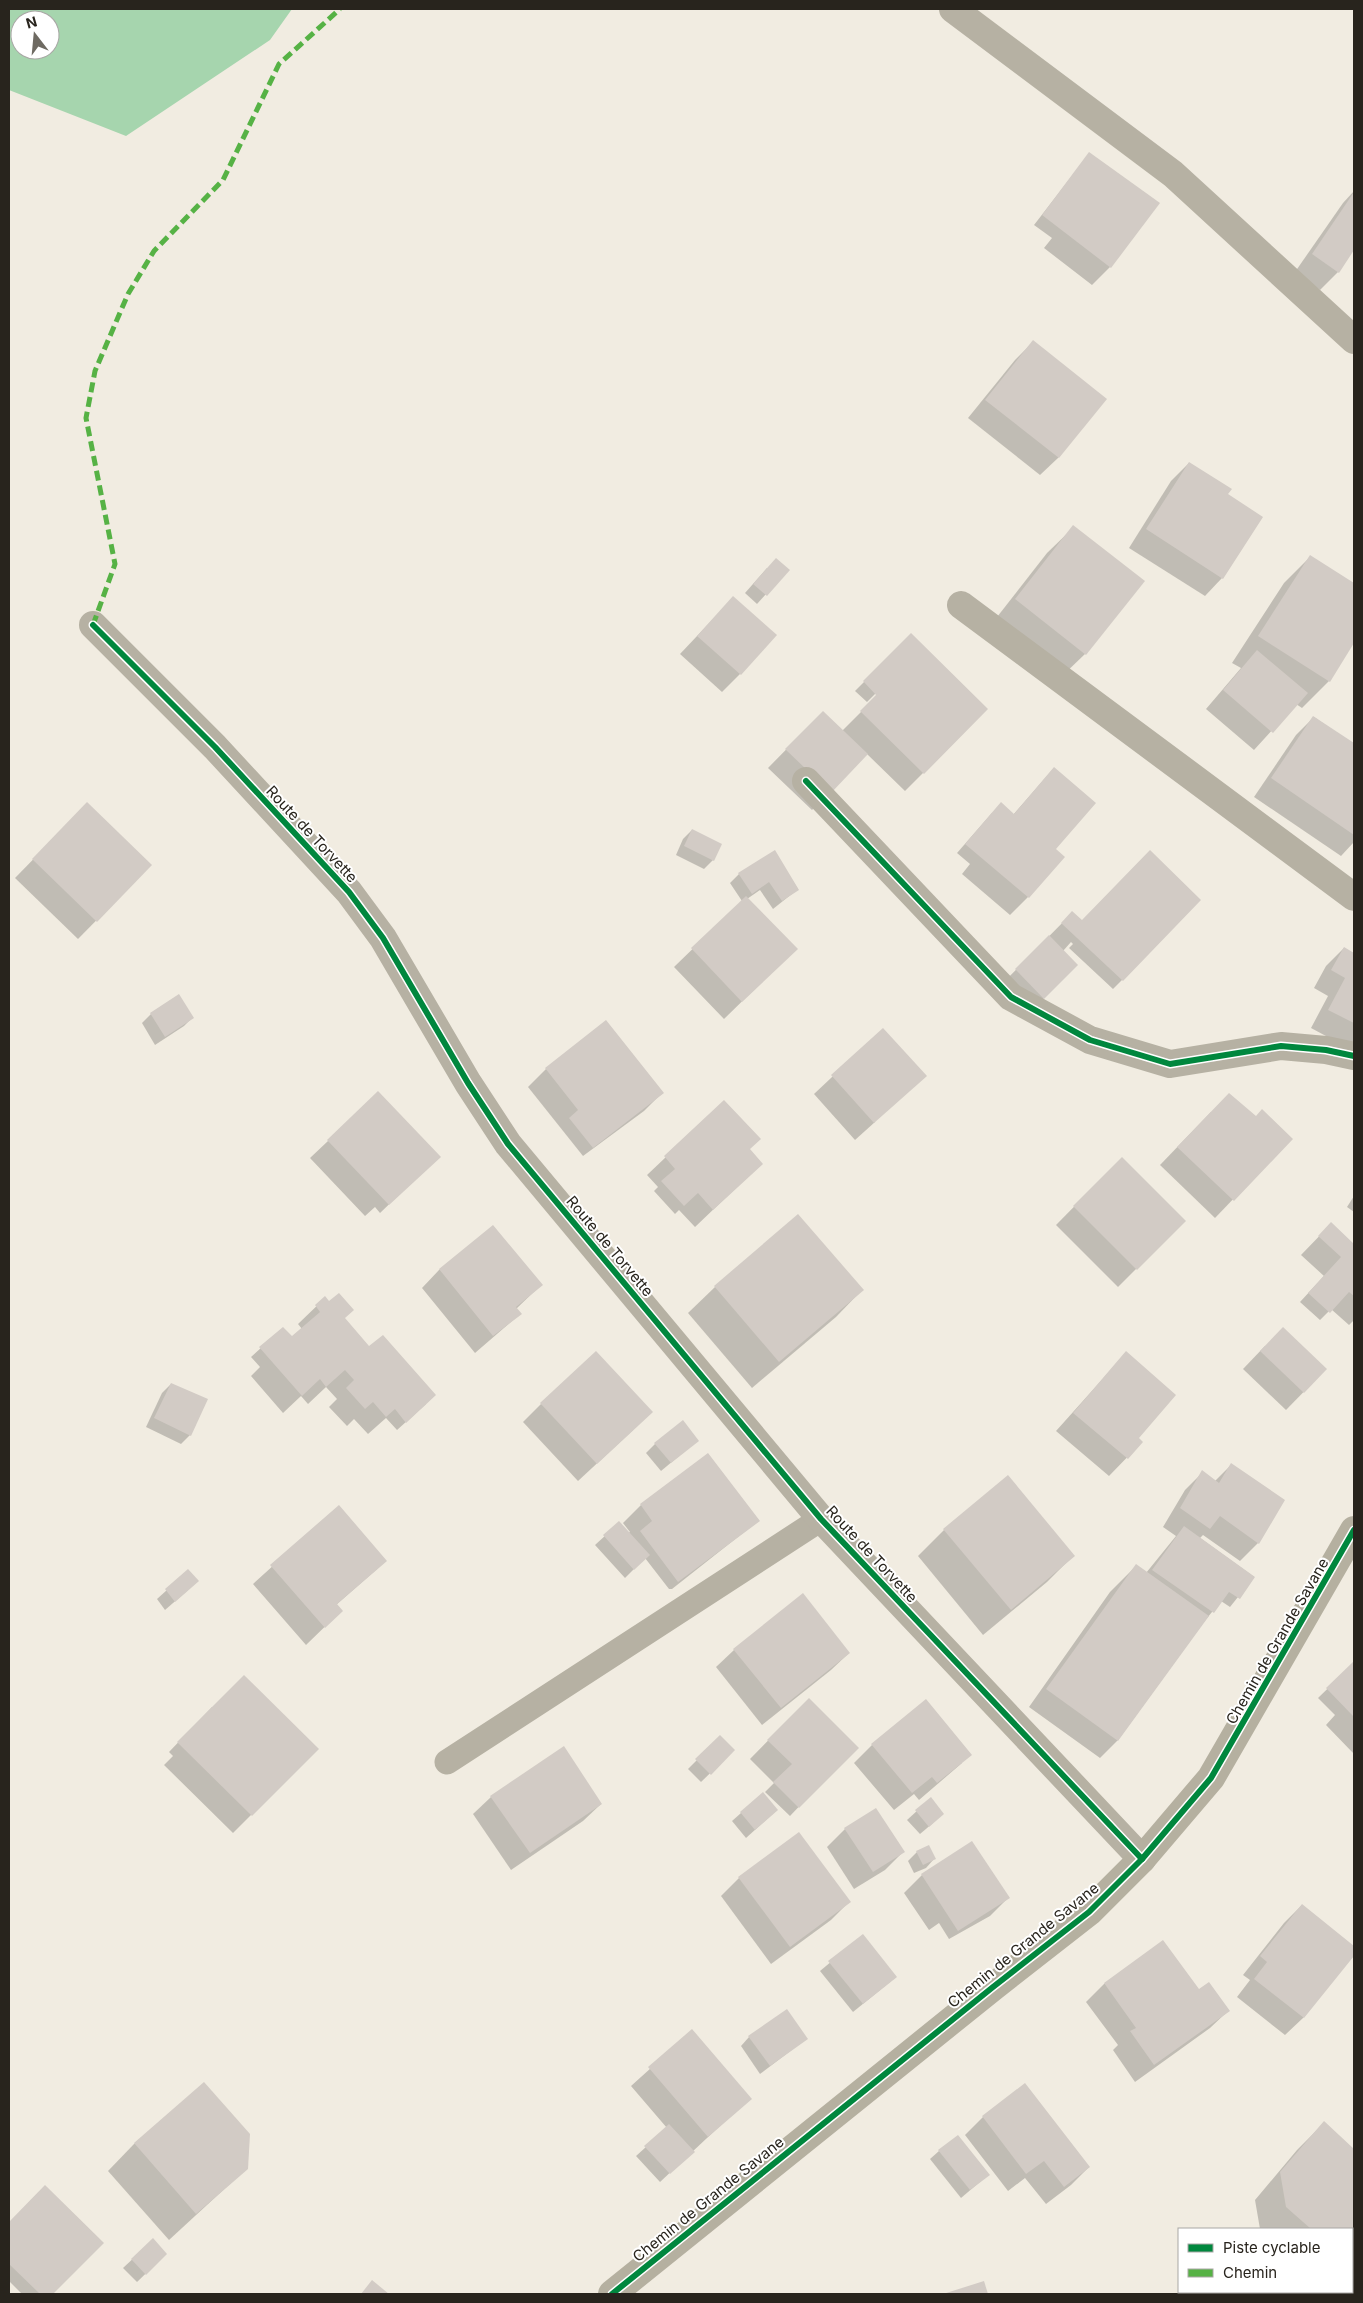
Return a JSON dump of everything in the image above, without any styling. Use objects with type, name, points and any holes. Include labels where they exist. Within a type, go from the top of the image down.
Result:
[{"type":"street","points":[[954,9],[1174,174],[1354,340]]},
{"type":"street","points":[[961,606],[1354,897]]},
{"type":"street","name":"Route de Torvette","points":[[93,625],[215,747],[349,892],[383,938],[468,1084],[508,1144],[821,1519],[1142,1859]]},
{"type":"street","points":[[806,781],[1011,998],[1090,1040],[1170,1064],[1281,1046],[1326,1050],[1354,1056]]},
{"type":"street","name":"Chemin de Grande Savane","points":[[612,2294],[993,1986],[1089,1912],[1142,1859],[1211,1778],[1354,1530]]},
{"type":"lane","points":[[447,1762],[821,1519]]},
{"type":"green space","points":[[9,9],[292,9],[270,40],[126,136],[9,90]]},
{"type":"building","points":[[1089,152],[1160,203],[1111,268],[1042,215]]},
{"type":"building","points":[[1354,192],[1354,250],[1339,273],[1312,254]]},
{"type":"building","points":[[1033,340],[1107,399],[1059,458],[985,400]]},
{"type":"building","points":[[1189,462],[1232,489],[1228,494],[1263,517],[1223,579],[1146,529]]},
{"type":"building","points":[[1073,525],[1145,581],[1086,655],[1015,599]]},
{"type":"building","points":[[1310,555],[1354,583],[1354,643],[1330,682],[1258,636]]},
{"type":"building","points":[[776,558],[790,570],[767,596],[753,584]]},
{"type":"building","points":[[733,596],[777,635],[741,675],[697,636]]},
{"type":"building","points":[[911,633],[988,709],[924,774],[860,711],[876,695],[863,681]]},
{"type":"building","points":[[1257,650],[1308,693],[1273,733],[1223,690]]},
{"type":"building","points":[[823,711],[868,754],[831,793],[785,749]]},
{"type":"building","points":[[1313,716],[1354,743],[1354,835],[1271,778]]},
{"type":"building","points":[[1054,767],[1096,803],[1056,849],[1065,857],[1029,898],[965,844],[1001,802],[1014,814]]},
{"type":"building","points":[[87,802],[152,865],[97,922],[32,859]]},
{"type":"building","points":[[692,829],[722,844],[714,861],[684,846]]},
{"type":"building","points":[[775,850],[799,890],[782,901],[769,882],[752,894],[738,873]]},
{"type":"building","points":[[1150,850],[1201,900],[1123,981],[1061,923],[1072,911],[1082,920]]},
{"type":"building","points":[[746,896],[798,949],[742,1002],[691,948]]},
{"type":"building","points":[[1049,935],[1078,965],[1044,999],[1015,969]]},
{"type":"building","points":[[1344,947],[1354,953],[1354,1023],[1328,1010],[1345,978],[1331,970]]},
{"type":"building","points":[[179,994],[194,1018],[165,1037],[150,1013]]},
{"type":"building","points":[[606,1020],[664,1093],[593,1148],[569,1118],[578,1110],[545,1068]]},
{"type":"building","points":[[883,1028],[927,1076],[874,1123],[831,1075]]},
{"type":"building","points":[[378,1091],[441,1157],[389,1205],[327,1140]]},
{"type":"building","points":[[1229,1093],[1256,1116],[1262,1109],[1293,1139],[1234,1201],[1177,1147]]},
{"type":"building","points":[[724,1100],[761,1139],[750,1149],[763,1164],[713,1210],[698,1193],[684,1206],[661,1181],[675,1169],[664,1156]]},
{"type":"building","points":[[1122,1157],[1186,1221],[1137,1270],[1073,1206]]},
{"type":"building","points":[[798,1214],[864,1290],[779,1362],[714,1286]]},
{"type":"building","points":[[1331,1222],[1354,1244],[1354,1296],[1349,1292],[1330,1313],[1308,1293],[1341,1257],[1318,1236]]},
{"type":"building","points":[[493,1225],[543,1285],[516,1307],[522,1314],[493,1336],[439,1269]]},
{"type":"building","points":[[339,1293],[354,1310],[345,1318],[369,1346],[383,1335],[436,1395],[406,1423],[395,1409],[386,1417],[373,1402],[365,1409],[346,1388],[354,1380],[345,1370],[326,1387],[320,1379],[302,1396],[259,1347],[283,1327],[292,1336],[320,1312],[315,1305],[325,1296],[329,1301]]},
{"type":"building","points":[[1283,1327],[1327,1369],[1304,1393],[1260,1351]]},
{"type":"building","points":[[596,1351],[653,1412],[597,1464],[540,1403]]},
{"type":"building","points":[[1126,1351],[1176,1395],[1139,1438],[1143,1442],[1128,1459],[1073,1413]]},
{"type":"building","points":[[171,1383],[208,1399],[191,1436],[154,1418]]},
{"type":"building","points":[[683,1420],[699,1441],[671,1463],[654,1443]]},
{"type":"building","points":[[708,1453],[760,1521],[678,1582],[640,1531],[652,1521],[640,1504]]},
{"type":"building","points":[[1231,1463],[1285,1500],[1259,1544],[1220,1516],[1210,1529],[1180,1508],[1202,1470],[1219,1483]]},
{"type":"building","points":[[1008,1475],[1075,1556],[1011,1610],[943,1529]]},
{"type":"building","points":[[339,1505],[387,1561],[337,1604],[343,1611],[325,1628],[270,1565]]},
{"type":"building","points":[[619,1521],[650,1555],[634,1570],[603,1535]]},
{"type":"building","points":[[1184,1526],[1255,1577],[1240,1599],[1229,1592],[1214,1613],[1152,1570]]},
{"type":"building","points":[[1136,1564],[1209,1616],[1118,1741],[1046,1689]]},
{"type":"building","points":[[188,1569],[199,1581],[175,1602],[165,1589]]},
{"type":"building","points":[[803,1593],[850,1653],[781,1708],[733,1649]]},
{"type":"building","points":[[1354,1661],[1354,1717],[1326,1688]]},
{"type":"building","points":[[244,1675],[319,1749],[252,1816],[177,1742]]},
{"type":"building","points":[[809,1698],[859,1748],[799,1808],[773,1782],[792,1764],[767,1740]]},
{"type":"building","points":[[926,1699],[972,1755],[937,1783],[932,1777],[912,1793],[871,1744]]},
{"type":"building","points":[[720,1735],[735,1750],[711,1775],[695,1759]]},
{"type":"building","points":[[564,1746],[602,1804],[530,1853],[490,1796]]},
{"type":"building","points":[[763,1792],[778,1810],[755,1830],[740,1812]]},
{"type":"building","points":[[931,1797],[944,1814],[929,1827],[915,1810]]},
{"type":"building","points":[[876,1808],[905,1852],[873,1872],[844,1828]]},
{"type":"building","points":[[799,1832],[851,1902],[790,1947],[738,1877]]},
{"type":"building","points":[[972,1841],[1010,1898],[958,1931],[921,1874]]},
{"type":"building","points":[[929,1845],[936,1859],[923,1865],[916,1851]]},
{"type":"building","points":[[1302,1904],[1354,1946],[1354,1956],[1304,2018],[1254,1979],[1267,1962],[1260,1956]]},
{"type":"building","points":[[863,1934],[897,1977],[863,2004],[828,1961]]},
{"type":"building","points":[[1163,1940],[1199,1989],[1209,1982],[1230,2011],[1154,2065],[1130,2031],[1136,2028],[1104,1983]]},
{"type":"building","points":[[787,2009],[808,2039],[770,2066],[748,2036]]},
{"type":"building","points":[[692,2029],[752,2099],[708,2137],[648,2067]]},
{"type":"building","points":[[204,2082],[250,2134],[248,2169],[196,2214],[134,2143]]},
{"type":"building","points":[[1025,2083],[1090,2167],[1064,2187],[1044,2161],[1026,2174],[982,2116]]},
{"type":"building","points":[[1324,2121],[1354,2149],[1353,2238],[1353,2228],[1310,2228],[1286,2207],[1280,2172]]},
{"type":"building","points":[[669,2124],[695,2152],[670,2174],[644,2146]]},
{"type":"building","points":[[958,2135],[990,2175],[970,2190],[938,2150]]},
{"type":"building","points":[[45,2185],[104,2243],[53,2294],[40,2294],[9,2264],[9,2222]]},
{"type":"building","points":[[153,2238],[167,2254],[146,2275],[131,2259]]},
{"type":"building","points":[[372,2280],[389,2294],[361,2294]]},
{"type":"building","points":[[984,2281],[988,2294],[943,2294]]},
{"type":"marked path","points":[[93,625],[115,564],[86,418],[95,371],[128,294],[154,251],[223,180],[279,64],[340,9]]},
{"type":"cycle path","points":[[93,625],[215,747],[349,892],[383,938],[468,1083],[508,1144],[821,1519],[1142,1859]]},
{"type":"cycle path","points":[[806,781],[1011,997],[1090,1040],[1170,1064],[1281,1046],[1326,1050],[1354,1056]]},
{"type":"cycle path","points":[[612,2294],[1089,1912],[1142,1859],[1211,1778],[1354,1530]]}]
